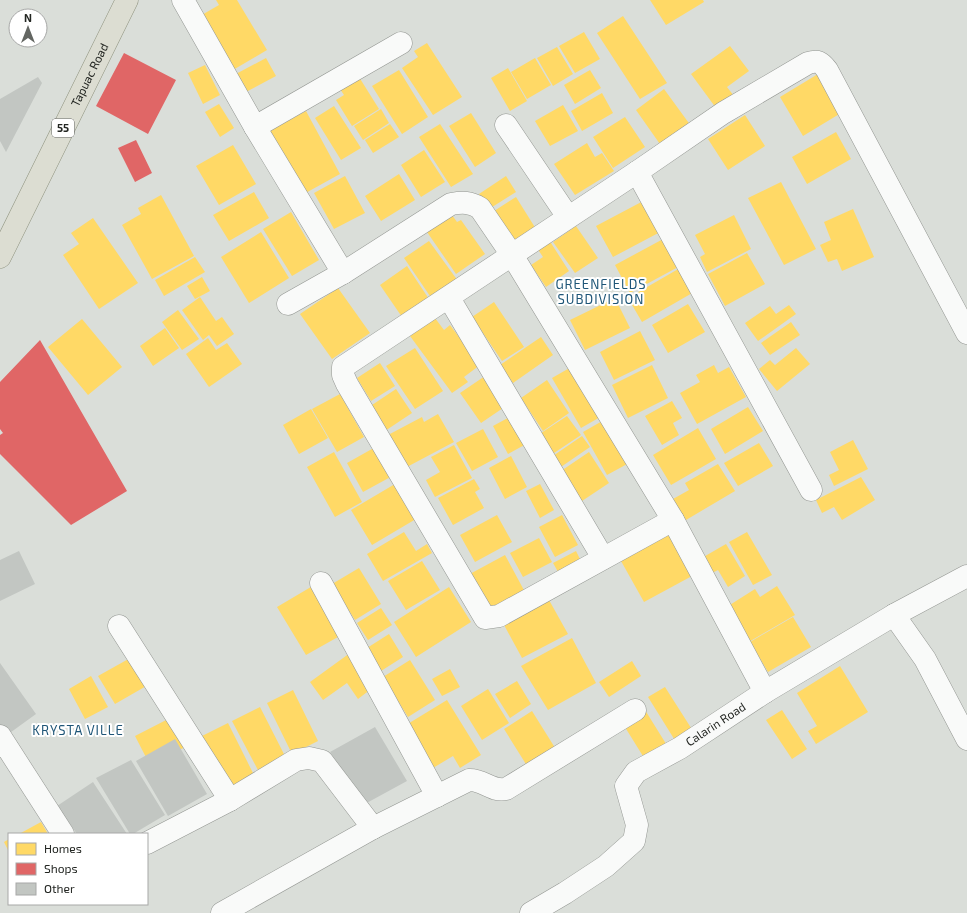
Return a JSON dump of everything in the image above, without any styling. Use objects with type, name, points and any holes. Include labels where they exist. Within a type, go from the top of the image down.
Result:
[{"type":"main road","name":"Tapuac Road","points":[[0,257],[127,0]]},
{"type":"street","points":[[183,0],[255,127],[343,273]]},
{"type":"street","points":[[255,127],[401,44]]},
{"type":"street","points":[[673,520],[500,616],[485,618],[343,375],[343,367],[385,341],[637,172],[723,112],[808,62],[815,61],[821,62],[967,333]]},
{"type":"street","points":[[506,125],[568,217]]},
{"type":"street","points":[[637,172],[811,490]]},
{"type":"street","points":[[288,304],[343,273],[452,204],[464,202],[474,204],[480,208],[512,255],[673,520],[765,692]]},
{"type":"street","points":[[448,298],[603,558]]},
{"type":"street","name":"Calarin Road","points":[[531,913],[606,866],[634,841],[637,825],[626,786],[636,772],[680,748],[765,692],[894,614],[967,576]]},
{"type":"street","points":[[321,583],[437,796]]},
{"type":"street","points":[[894,614],[925,659],[967,739]]},
{"type":"street","points":[[119,626],[230,800]]},
{"type":"street","points":[[222,913],[373,828],[469,780],[480,781],[494,790],[506,789],[635,710]]},
{"type":"street","points":[[0,736],[62,833]]},
{"type":"street","points":[[148,842],[230,800],[296,760],[309,758],[322,761],[373,828]]},
{"type":"building: Homes","points":[[216,0],[237,0],[267,50],[233,70],[200,16],[219,5]]},
{"type":"building: Homes","points":[[650,0],[703,0],[704,2],[666,25]]},
{"type":"building: Homes","points":[[623,16],[667,83],[640,99],[597,33]]},
{"type":"building: Homes","points":[[584,32],[600,59],[575,73],[559,46]]},
{"type":"building: Homes","points":[[427,43],[462,97],[433,115],[402,68],[418,57],[414,51]]},
{"type":"building: Homes","points":[[730,46],[749,71],[727,87],[734,96],[716,108],[691,74]]},
{"type":"building: Homes","points":[[557,47],[573,74],[553,86],[537,58]]},
{"type":"building: Homes","points":[[266,58],[276,76],[244,93],[234,75]]},
{"type":"building: Homes","points":[[535,58],[551,85],[527,99],[511,72]]},
{"type":"building: Homes","points":[[205,65],[220,95],[203,104],[188,73]]},
{"type":"building: Homes","points":[[508,68],[527,101],[510,111],[491,78]]},
{"type":"building: Homes","points":[[399,70],[428,117],[402,134],[372,86]]},
{"type":"building: Homes","points":[[590,70],[601,88],[575,104],[564,85]]},
{"type":"building: Homes","points":[[818,74],[841,113],[803,136],[780,97]]},
{"type":"building: Homes","points":[[359,77],[379,109],[352,126],[336,100],[344,95],[340,89]]},
{"type":"building: Homes","points":[[664,89],[691,126],[662,147],[636,110]]},
{"type":"building: Homes","points":[[602,93],[613,113],[582,131],[571,111]]},
{"type":"building: Homes","points":[[219,104],[234,128],[220,137],[205,112]]},
{"type":"building: Homes","points":[[563,105],[578,131],[550,146],[535,121]]},
{"type":"building: Homes","points":[[334,106],[361,148],[341,160],[315,118]]},
{"type":"building: Homes","points":[[381,109],[389,123],[363,140],[354,126]]},
{"type":"building: Homes","points":[[306,111],[340,174],[302,195],[268,132]]},
{"type":"building: Homes","points":[[471,113],[496,153],[475,167],[449,126]]},
{"type":"building: Homes","points":[[745,115],[765,146],[728,170],[708,139]]},
{"type":"building: Homes","points":[[625,117],[645,147],[613,168],[593,137]]},
{"type":"building: Homes","points":[[390,124],[399,137],[373,153],[365,140]]},
{"type":"building: Homes","points":[[440,124],[473,174],[451,187],[419,137]]},
{"type":"building: Homes","points":[[836,132],[851,159],[807,184],[792,157]]},
{"type":"building: Homes","points":[[587,143],[595,157],[602,153],[614,171],[575,195],[554,164]]},
{"type":"building: Homes","points":[[233,145],[256,184],[219,205],[196,166]]},
{"type":"building: Homes","points":[[424,150],[445,182],[421,197],[401,165]]},
{"type":"building: Homes","points":[[399,174],[415,200],[381,221],[365,196]]},
{"type":"building: Homes","points":[[345,176],[365,213],[334,229],[314,193]]},
{"type":"building: Homes","points":[[506,176],[516,192],[489,209],[479,194]]},
{"type":"building: Homes","points":[[781,182],[816,249],[784,265],[748,198]]},
{"type":"building: Homes","points":[[254,192],[269,218],[229,241],[213,215]]},
{"type":"building: Homes","points":[[161,195],[194,256],[152,279],[122,225],[141,214],[138,208]]},
{"type":"building: Homes","points":[[516,197],[536,229],[511,245],[491,213]]},
{"type":"building: Homes","points":[[647,199],[664,230],[613,257],[596,226]]},
{"type":"building: Homes","points":[[853,209],[874,257],[842,271],[837,259],[828,262],[820,245],[831,240],[824,222]]},
{"type":"building: Homes","points":[[291,212],[319,260],[292,276],[263,229]]},
{"type":"building: Homes","points":[[452,215],[457,222],[461,220],[485,254],[456,274],[427,232]]},
{"type":"building: Homes","points":[[734,215],[751,249],[707,272],[700,257],[705,254],[695,235]]},
{"type":"building: Homes","points":[[93,218],[138,283],[99,309],[63,255],[79,244],[71,233]]},
{"type":"building: Homes","points":[[576,226],[598,258],[575,273],[553,242]]},
{"type":"building: Homes","points":[[261,232],[289,278],[249,303],[221,257]]},
{"type":"building: Homes","points":[[665,238],[680,266],[630,293],[615,265]]},
{"type":"building: Homes","points":[[549,240],[569,271],[546,287],[531,265],[543,257],[537,248]]},
{"type":"building: Homes","points":[[429,241],[458,281],[432,299],[404,258]]},
{"type":"building: Homes","points":[[747,253],[765,284],[725,306],[708,274]]},
{"type":"building: Homes","points":[[195,257],[205,272],[164,296],[155,280]]},
{"type":"building: Homes","points":[[407,266],[429,299],[402,317],[380,285]]},
{"type":"building: Homes","points":[[680,268],[694,292],[642,322],[628,298]]},
{"type":"building: Homes","points":[[202,277],[210,291],[195,299],[187,286]]},
{"type":"building: Homes","points":[[338,288],[370,333],[332,359],[300,314]]},
{"type":"building: Homes","points":[[200,297],[216,321],[222,317],[234,334],[217,346],[209,335],[203,340],[182,310]]},
{"type":"building: Homes","points":[[615,298],[630,328],[585,350],[570,320]]},
{"type":"building: Homes","points":[[494,302],[524,347],[502,361],[472,317]]},
{"type":"building: Homes","points":[[688,304],[705,332],[668,353],[652,325]]},
{"type":"building: Homes","points":[[789,305],[796,314],[758,341],[745,323],[770,306],[776,314]]},
{"type":"building: Homes","points":[[178,310],[199,339],[182,350],[162,322]]},
{"type":"building: Homes","points":[[435,318],[444,330],[450,325],[480,365],[464,377],[468,382],[452,393],[410,336]]},
{"type":"building: Homes","points":[[82,319],[122,367],[88,395],[48,347]]},
{"type":"building: Homes","points":[[791,322],[800,335],[770,355],[761,343]]},
{"type":"building: Homes","points":[[165,328],[179,348],[153,366],[140,346]]},
{"type":"building: Homes","points":[[640,331],[655,360],[614,380],[600,352]]},
{"type":"building: Homes","points":[[541,337],[553,355],[513,383],[500,365]]},
{"type":"building: Homes","points":[[208,338],[216,350],[227,343],[242,364],[209,387],[186,354]]},
{"type":"building: Homes","points":[[415,348],[443,391],[415,409],[386,366]]},
{"type":"building: Homes","points":[[796,348],[810,364],[777,391],[759,369],[770,360],[775,365]]},
{"type":"building: Homes","points":[[380,363],[395,386],[371,401],[357,378]]},
{"type":"building: Homes","points":[[652,365],[668,398],[628,418],[612,385]]},
{"type":"building: Homes","points":[[714,365],[718,373],[729,367],[746,397],[697,424],[680,393],[700,382],[696,375]]},
{"type":"building: Homes","points":[[573,366],[602,416],[581,428],[552,378]]},
{"type":"building: Homes","points":[[485,376],[506,406],[481,423],[460,393]]},
{"type":"building: Homes","points":[[547,380],[569,413],[543,431],[521,398]]},
{"type":"building: Homes","points":[[396,389],[412,413],[385,431],[369,407]]},
{"type":"building: Homes","points":[[340,394],[364,437],[337,452],[312,409]]},
{"type":"building: Homes","points":[[672,401],[682,418],[673,423],[679,435],[662,445],[645,416]]},
{"type":"building: Homes","points":[[748,407],[763,431],[725,454],[711,429]]},
{"type":"building: Homes","points":[[311,409],[328,438],[299,454],[283,425]]},
{"type":"building: Homes","points":[[438,414],[454,442],[405,468],[388,435],[422,417],[424,422]]},
{"type":"building: Homes","points":[[513,415],[528,443],[508,454],[493,426]]},
{"type":"building: Homes","points":[[567,416],[581,435],[551,455],[538,435]]},
{"type":"building: Homes","points":[[604,420],[629,463],[607,475],[583,432]]},
{"type":"building: Homes","points":[[698,428],[716,459],[671,485],[653,455]]},
{"type":"building: Homes","points":[[483,429],[498,457],[472,471],[456,443]]},
{"type":"building: Homes","points":[[582,436],[590,447],[558,469],[550,458]]},
{"type":"building: Homes","points":[[853,440],[868,469],[834,486],[829,475],[839,470],[830,452]]},
{"type":"building: Homes","points":[[759,443],[773,466],[738,486],[724,463]]},
{"type":"building: Homes","points":[[379,445],[396,474],[363,492],[347,463]]},
{"type":"building: Homes","points":[[454,445],[472,478],[435,497],[426,480],[440,472],[431,457]]},
{"type":"building: Homes","points":[[334,452],[362,502],[335,517],[307,467]]},
{"type":"building: Homes","points":[[589,452],[609,483],[579,503],[558,473]]},
{"type":"building: Homes","points":[[511,456],[527,487],[505,499],[489,468]]},
{"type":"building: Homes","points":[[718,464],[735,491],[686,520],[673,499],[689,490],[685,483]]},
{"type":"building: Homes","points":[[861,477],[875,500],[842,520],[834,507],[822,513],[816,500]]},
{"type":"building: Homes","points":[[474,479],[480,489],[475,492],[484,508],[453,525],[438,498]]},
{"type":"building: Homes","points":[[400,481],[421,516],[372,545],[351,510]]},
{"type":"building: Homes","points":[[540,484],[554,510],[540,518],[526,491]]},
{"type":"building: Homes","points":[[497,515],[512,542],[475,562],[460,535]]},
{"type":"building: Homes","points":[[562,515],[578,545],[555,557],[539,527]]},
{"type":"building: Homes","points":[[404,532],[416,551],[427,544],[432,553],[383,581],[367,554]]},
{"type":"building: Homes","points":[[747,532],[772,575],[753,585],[729,542]]},
{"type":"building: Homes","points":[[669,535],[692,576],[644,602],[621,561]]},
{"type":"building: Homes","points":[[539,538],[552,562],[523,577],[510,553]]},
{"type":"building: Homes","points":[[726,544],[745,576],[728,587],[718,570],[710,574],[700,559]]},
{"type":"building: Homes","points":[[576,551],[583,565],[561,577],[553,563]]},
{"type":"building: Homes","points":[[505,555],[526,594],[489,614],[468,575]]},
{"type":"building: Homes","points":[[422,561],[440,590],[406,610],[388,581]]},
{"type":"building: Homes","points":[[359,568],[381,604],[355,620],[332,584]]},
{"type":"building: Homes","points":[[316,584],[345,633],[306,655],[277,607]]},
{"type":"building: Homes","points":[[777,586],[795,615],[747,643],[725,608],[755,589],[760,597]]},
{"type":"building: Homes","points":[[449,587],[471,622],[416,657],[394,622]]},
{"type":"building: Homes","points":[[549,600],[568,634],[522,658],[504,625]]},
{"type":"building: Homes","points":[[381,608],[392,625],[368,640],[357,623]]},
{"type":"building: Homes","points":[[793,617],[811,647],[768,672],[750,642]]},
{"type":"building: Homes","points":[[389,634],[403,657],[381,671],[367,648]]},
{"type":"building: Homes","points":[[572,638],[596,683],[548,710],[521,666]]},
{"type":"building: Homes","points":[[350,653],[375,686],[358,699],[347,683],[323,700],[310,682]]},
{"type":"building: Homes","points":[[132,657],[148,685],[115,704],[98,676]]},
{"type":"building: Homes","points":[[410,660],[435,700],[408,717],[383,677]]},
{"type":"building: Homes","points":[[632,661],[641,676],[609,697],[599,682]]},
{"type":"building: Homes","points":[[840,666],[868,712],[816,744],[808,731],[817,726],[797,693]]},
{"type":"building: Homes","points":[[450,669],[460,687],[442,696],[432,679]]},
{"type":"building: Homes","points":[[91,676],[108,707],[85,719],[69,689]]},
{"type":"building: Homes","points":[[517,681],[531,704],[510,718],[495,694]]},
{"type":"building: Homes","points":[[665,687],[693,731],[676,742],[648,697]]},
{"type":"building: Homes","points":[[488,689],[509,723],[482,740],[461,706]]},
{"type":"building: Homes","points":[[293,690],[318,741],[292,754],[267,703]]},
{"type":"building: Homes","points":[[447,700],[481,755],[460,768],[453,756],[433,768],[406,725]]},
{"type":"building: Homes","points":[[260,707],[286,758],[259,772],[232,721]]},
{"type":"building: Homes","points":[[645,710],[668,747],[646,761],[623,724]]},
{"type":"building: Homes","points":[[782,710],[807,749],[792,759],[766,720]]},
{"type":"building: Homes","points":[[532,711],[557,751],[529,769],[504,729]]},
{"type":"building: Homes","points":[[174,716],[189,745],[150,765],[135,736]]},
{"type":"building: Homes","points":[[228,723],[255,777],[226,792],[198,738]]},
{"type":"building: Homes","points":[[41,822],[47,833],[21,833]]},
{"type":"building: Homes","points":[[8,840],[8,850],[4,842]]},
{"type":"building: Shops","points":[[124,53],[176,80],[148,134],[96,106]]},
{"type":"building: Shops","points":[[136,140],[152,173],[135,182],[118,148]]},
{"type":"building: Shops","points":[[40,340],[127,491],[71,525],[0,454],[0,435],[3,433],[0,429],[0,382]]},
{"type":"building: Other","points":[[38,77],[42,83],[6,152],[0,141],[0,99]]},
{"type":"building: Other","points":[[19,551],[35,584],[0,601],[0,560]]},
{"type":"building: Other","points":[[0,663],[36,714],[7,735],[0,725]]},
{"type":"building: Other","points":[[375,727],[407,781],[363,805],[330,752]]},
{"type":"building: Other","points":[[175,739],[207,794],[168,816],[136,761]]},
{"type":"building: Other","points":[[131,760],[165,815],[135,833],[129,833],[96,778]]},
{"type":"building: Other","points":[[93,782],[126,833],[76,833],[57,806]]},
{"type":"district","name":"GREENFIELDS SUBDIVISION","points":[[601,292]]},
{"type":"district","name":"KRYSTA VILLE","points":[[78,730]]}]
